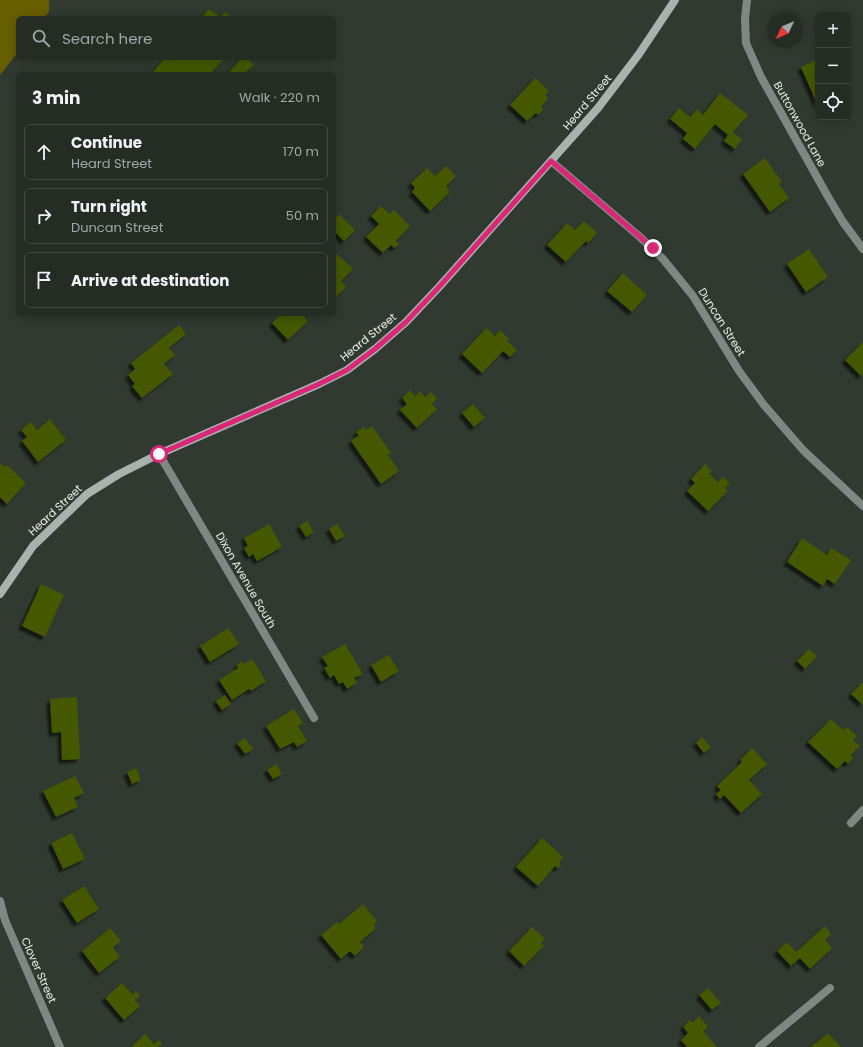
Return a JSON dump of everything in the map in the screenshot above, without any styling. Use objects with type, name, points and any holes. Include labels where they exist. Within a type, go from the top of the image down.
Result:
[{"type":"street","name":"Heard Street","points":[[0,594],[33,546],[81,498],[119,474],[159,454],[319,384],[347,370],[375,349],[406,322],[598,108],[639,54],[675,0]]},
{"type":"street","name":"Buttonwood Lane","points":[[747,0],[745,19],[746,42],[762,77],[827,195],[843,222],[863,249]]},
{"type":"street","name":"Duncan Street","points":[[551,161],[640,237],[663,259],[693,296],[739,371],[764,405],[804,451],[863,506]]},
{"type":"street","name":"Dixon Avenue South","points":[[159,454],[314,718]]},
{"type":"street","points":[[851,824],[863,810]]},
{"type":"street","name":"Clover Street","points":[[0,901],[4,920],[60,1047]]},
{"type":"street","points":[[759,1047],[830,988]]},
{"type":"shaded area","points":[[0,0],[49,0],[49,12],[46,16],[16,16],[16,55],[0,75]]},
{"type":"building","points":[[209,9],[219,16],[203,16]]},
{"type":"building","points":[[225,12],[230,16],[221,16]]},
{"type":"building","points":[[163,60],[223,60],[212,72],[153,72]]},
{"type":"building","points":[[240,60],[249,60],[254,65],[246,72],[229,72]]},
{"type":"building","points":[[815,60],[815,99],[801,67]]},
{"type":"building","points":[[535,78],[549,91],[545,95],[548,98],[541,107],[544,109],[538,115],[536,113],[527,121],[510,105]]},
{"type":"building","points":[[720,93],[748,115],[733,132],[742,140],[735,149],[724,141],[728,135],[715,124],[695,149],[683,139],[687,133],[670,119],[679,108],[690,117],[697,109],[703,115]]},
{"type":"building","points":[[765,158],[782,182],[779,184],[789,198],[770,212],[743,174]]},
{"type":"building","points":[[446,166],[456,176],[446,186],[450,192],[430,211],[412,192],[415,188],[411,183],[427,168],[435,176]]},
{"type":"building","points":[[381,206],[390,214],[394,210],[410,226],[396,241],[399,244],[394,248],[391,245],[383,253],[366,237],[379,224],[371,216]]},
{"type":"building","points":[[339,214],[355,230],[344,241],[336,233],[336,218]]},
{"type":"building","points":[[584,221],[597,233],[588,243],[586,241],[566,262],[547,245],[567,223],[575,230]]},
{"type":"building","points":[[809,249],[828,277],[806,292],[787,264]]},
{"type":"building","points":[[337,254],[353,269],[341,281],[346,287],[336,297]]},
{"type":"building","points":[[623,273],[647,295],[632,312],[607,291]]},
{"type":"building","points":[[279,316],[303,316],[308,321],[288,340],[272,323]]},
{"type":"building","points":[[179,325],[186,334],[169,348],[175,355],[164,364],[173,374],[142,398],[132,386],[135,384],[128,375],[135,369],[131,363]]},
{"type":"building","points":[[486,328],[495,336],[500,330],[509,339],[507,341],[517,350],[510,357],[503,351],[482,373],[462,354]]},
{"type":"building","points":[[863,342],[863,374],[861,376],[845,360]]},
{"type":"building","points":[[410,390],[415,396],[420,391],[425,397],[431,392],[437,398],[432,404],[437,409],[417,428],[400,410],[407,404],[402,398]]},
{"type":"building","points":[[473,404],[485,418],[474,427],[462,413]]},
{"type":"building","points":[[50,419],[66,440],[38,462],[22,441],[27,437],[21,430],[31,422],[37,430]]},
{"type":"building","points":[[372,426],[391,453],[388,455],[399,471],[381,484],[351,441],[359,435],[356,432],[364,427],[366,430]]},
{"type":"building","points":[[0,463],[5,467],[7,465],[26,483],[7,504],[0,497]]},
{"type":"building","points":[[705,464],[712,471],[709,474],[718,482],[723,477],[730,483],[725,488],[728,491],[708,511],[687,491],[695,483],[691,479]]},
{"type":"building","points":[[307,521],[314,532],[306,537],[299,526]]},
{"type":"building","points":[[269,524],[282,547],[257,561],[253,554],[249,557],[244,548],[248,546],[244,538]]},
{"type":"building","points":[[337,524],[345,536],[336,541],[329,529]]},
{"type":"building","points":[[802,538],[827,555],[831,548],[851,560],[835,584],[827,579],[823,586],[787,562]]},
{"type":"building","points":[[41,584],[64,595],[45,637],[22,626]]},
{"type":"building","points":[[228,628],[239,644],[210,662],[200,646]]},
{"type":"building","points":[[345,644],[363,674],[354,678],[357,683],[347,689],[343,682],[339,684],[334,675],[330,678],[324,668],[328,666],[322,657]]},
{"type":"building","points":[[809,649],[817,656],[805,669],[797,661]]},
{"type":"building","points":[[389,655],[399,671],[381,682],[371,665]]},
{"type":"building","points":[[252,659],[266,681],[251,691],[249,689],[232,700],[219,680],[238,668],[237,665],[242,661],[244,664]]},
{"type":"building","points":[[863,682],[863,705],[851,694]]},
{"type":"building","points":[[225,695],[231,704],[222,710],[216,701]]},
{"type":"building","points":[[77,697],[80,759],[62,760],[61,732],[52,733],[50,699]]},
{"type":"building","points":[[294,709],[303,723],[298,726],[307,741],[297,747],[294,742],[280,749],[266,726]]},
{"type":"building","points":[[831,719],[843,730],[847,727],[857,736],[853,740],[860,746],[851,755],[853,758],[848,764],[845,761],[837,769],[808,742]]},
{"type":"building","points":[[702,737],[711,747],[704,753],[696,743]]},
{"type":"building","points":[[245,738],[253,749],[245,754],[237,743]]},
{"type":"building","points":[[752,748],[767,764],[749,780],[762,794],[741,813],[724,795],[720,799],[716,794],[721,790],[717,786],[742,762],[740,760]]},
{"type":"building","points":[[276,764],[282,774],[273,779],[267,770]]},
{"type":"building","points":[[136,768],[141,780],[132,784],[127,772]]},
{"type":"building","points":[[75,776],[84,793],[74,798],[78,807],[56,817],[43,791]]},
{"type":"building","points":[[72,833],[85,859],[63,869],[51,843]]},
{"type":"building","points":[[542,838],[563,857],[559,862],[561,865],[558,868],[555,866],[538,886],[516,867]]},
{"type":"building","points":[[84,886],[99,909],[77,923],[62,900]]},
{"type":"building","points":[[363,904],[377,921],[374,924],[375,929],[360,942],[364,947],[355,956],[350,951],[341,959],[321,935],[337,922],[339,924]]},
{"type":"building","points":[[825,926],[831,934],[825,940],[832,948],[810,969],[800,958],[791,966],[777,951],[787,942],[796,952]]},
{"type":"building","points":[[532,927],[545,939],[541,943],[544,946],[524,966],[509,951]]},
{"type":"building","points":[[110,928],[121,941],[113,948],[120,957],[99,973],[82,951]]},
{"type":"building","points":[[122,983],[133,995],[136,991],[140,995],[135,1000],[140,1006],[124,1020],[105,998]]},
{"type":"building","points":[[708,988],[721,1003],[712,1010],[699,995]]},
{"type":"building","points":[[699,1016],[708,1027],[703,1031],[717,1047],[687,1047],[681,1040],[688,1033],[683,1027],[690,1020],[693,1022]]},
{"type":"building","points":[[828,1033],[841,1047],[811,1047]]},
{"type":"building","points":[[145,1034],[154,1044],[159,1040],[162,1043],[158,1047],[131,1047]]},
{"type":"route","points":[[159,454],[319,384],[347,370],[375,349],[406,322],[551,161],[653,248]]}]
